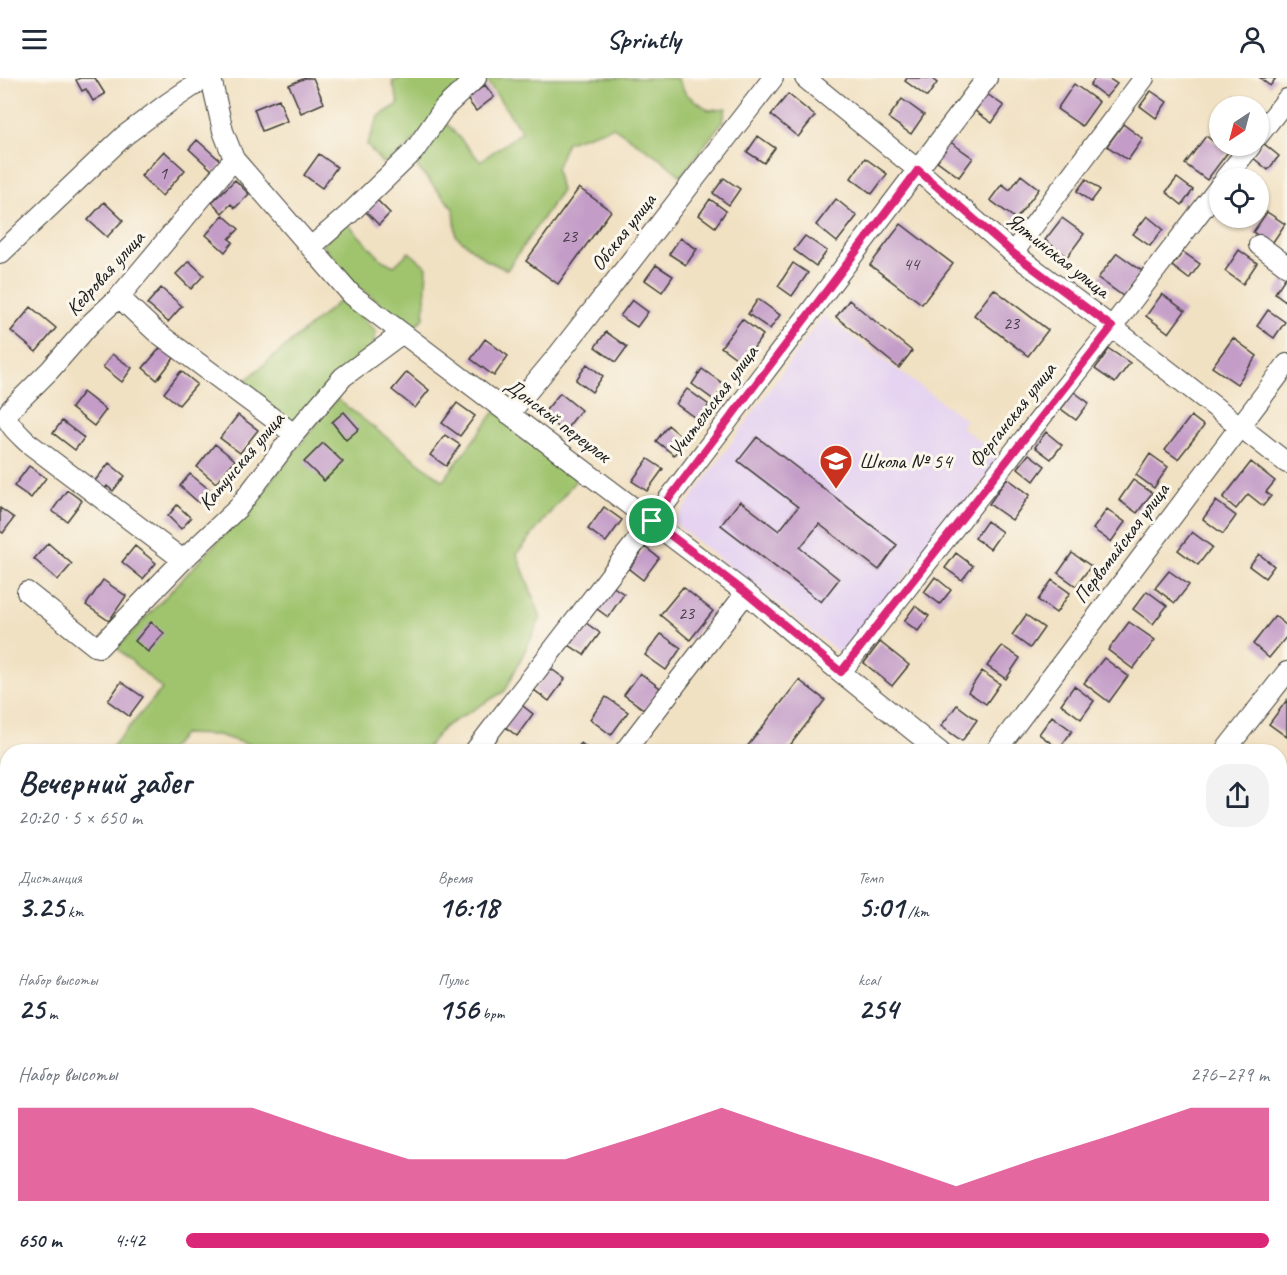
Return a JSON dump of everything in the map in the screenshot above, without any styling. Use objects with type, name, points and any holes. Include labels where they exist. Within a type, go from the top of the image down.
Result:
[{"type":"street","points":[[0,254],[124,136],[205,78]]},
{"type":"street","name":"Донской переулок","points":[[211,78],[223,131],[234,159],[352,295],[746,593],[930,744]]},
{"type":"street","points":[[311,247],[414,151],[444,108],[477,78]]},
{"type":"street","name":"Обская улица","points":[[509,414],[558,355],[773,78]]},
{"type":"street","name":"Ялтинская улица","points":[[805,78],[918,170],[1013,253],[1287,463]]},
{"type":"street","name":"Учительская улица","points":[[480,744],[987,78]]},
{"type":"street","points":[[1013,253],[1144,78]]},
{"type":"street","points":[[1269,122],[1287,99]]},
{"type":"street","points":[[1234,168],[1243,156]]},
{"type":"street","name":"Кедровая улица","points":[[183,560],[27,442],[8,423],[6,416],[91,323],[119,297],[234,159]]},
{"type":"street","name":"Ферганская улица","points":[[841,672],[1209,200]]},
{"type":"street","points":[[1259,245],[1287,266]]},
{"type":"street","points":[[119,297],[155,331],[294,434]]},
{"type":"street","name":"Катунская улица","points":[[27,592],[99,647],[183,560],[238,508],[294,434],[343,377],[401,334]]},
{"type":"street","name":"Первомайская улица","points":[[1001,744],[1287,364]]},
{"type":"street","points":[[630,744],[746,593]]},
{"type":"street","points":[[1230,744],[1287,672]]},
{"type":"shaded area","name":"Школа № 54","points":[[823,315],[966,420],[961,427],[1002,457],[842,655],[674,523]]},
{"type":"green space","points":[[401,78],[471,78],[407,148],[383,164],[367,145],[379,116],[399,104],[392,82]]},
{"type":"green space","points":[[485,78],[677,78],[686,94],[709,110],[726,108],[723,121],[681,176],[661,159],[613,127],[567,142],[556,168],[561,191],[507,270],[486,260],[456,236],[454,209],[418,168],[414,160],[447,124],[480,161],[522,132]]},
{"type":"green space","points":[[346,222],[382,260],[394,266],[409,252],[427,267],[424,318],[414,327],[404,322],[355,284],[322,245]]},
{"type":"green space","points":[[342,299],[376,331],[373,347],[291,426],[240,385]]},
{"type":"green space","points":[[337,399],[443,481],[496,410],[580,475],[517,554],[541,618],[505,691],[444,727],[430,744],[246,744],[218,735],[184,734],[175,744],[115,744],[162,689],[117,648],[242,516]]},
{"type":"building","points":[[95,78],[105,94],[93,101],[86,89],[82,91],[76,80]]},
{"type":"building","points":[[305,78],[313,78],[324,103],[301,113],[289,85]]},
{"type":"building","points":[[907,78],[931,78],[937,83],[927,97],[905,81]]},
{"type":"building","points":[[1095,78],[1108,78],[1117,84],[1106,97],[1090,85]]},
{"type":"building","points":[[1260,78],[1276,78],[1270,86]]},
{"type":"building","points":[[1074,84],[1099,102],[1082,126],[1057,109]]},
{"type":"building","points":[[485,85],[494,97],[476,111],[467,99]]},
{"type":"building","points":[[1151,91],[1167,102],[1156,118],[1140,106]]},
{"type":"building","points":[[788,94],[815,116],[798,137],[771,115]]},
{"type":"building","points":[[987,94],[1004,106],[992,123],[975,111]]},
{"type":"building","points":[[279,99],[287,121],[262,131],[254,109]]},
{"type":"building","points":[[902,99],[924,115],[911,134],[888,118]]},
{"type":"building","points":[[1123,124],[1143,139],[1128,160],[1107,146]]},
{"type":"building","points":[[758,136],[775,148],[764,163],[747,152]]},
{"type":"building","points":[[1206,136],[1209,138],[1209,156],[1225,156],[1216,168],[1209,168],[1207,180],[1185,164]]},
{"type":"building","points":[[197,140],[223,163],[215,173],[189,149]]},
{"type":"building","points":[[949,141],[973,158],[959,177],[936,160]]},
{"type":"building","points":[[1269,148],[1279,156],[1269,169],[1252,157],[1269,156]]},
{"type":"building","points":[[164,151],[185,170],[162,196],[141,176]]},
{"type":"building","points":[[319,154],[337,167],[322,188],[304,175]]},
{"type":"building","points":[[865,158],[887,174],[872,194],[851,178]]},
{"type":"building","points":[[1021,175],[1039,189],[1016,219],[990,200],[1002,184],[1010,190]]},
{"type":"building","points":[[724,178],[740,189],[729,205],[713,193]]},
{"type":"building","points":[[1177,178],[1193,190],[1182,205],[1166,192]]},
{"type":"building","points":[[1086,179],[1100,190],[1091,202],[1077,191]]},
{"type":"building","points":[[235,180],[249,194],[235,208],[231,204],[222,213],[212,202]]},
{"type":"building","points":[[579,188],[611,211],[558,284],[526,261]]},
{"type":"building","points":[[375,198],[390,213],[379,225],[364,210]]},
{"type":"building","points":[[710,199],[726,211],[715,227],[699,215]]},
{"type":"building","points":[[836,199],[857,216],[837,242],[816,225]]},
{"type":"building","points":[[104,202],[123,220],[107,237],[88,220]]},
{"type":"building","points":[[1269,213],[1285,224],[1271,245],[1253,232],[1256,228],[1269,228]]},
{"type":"building","points":[[223,215],[239,229],[229,239],[233,242],[225,252],[206,235]]},
{"type":"building","points":[[1147,216],[1163,229],[1150,246],[1133,234]]},
{"type":"building","points":[[1062,218],[1084,234],[1067,257],[1045,240]]},
{"type":"building","points":[[901,224],[953,264],[922,304],[870,265]]},
{"type":"building","points":[[805,236],[827,251],[816,266],[794,250]]},
{"type":"building","points":[[680,238],[697,249],[686,265],[669,254]]},
{"type":"building","points":[[1239,250],[1257,263],[1243,284],[1225,271]]},
{"type":"building","points":[[1183,252],[1200,264],[1189,279],[1172,266]]},
{"type":"building","points":[[1117,253],[1142,271],[1123,296],[1098,278]]},
{"type":"building","points":[[189,261],[204,275],[191,289],[176,274]]},
{"type":"building","points":[[793,263],[808,273],[792,296],[778,286]]},
{"type":"building","points":[[656,265],[673,276],[662,292],[645,280]]},
{"type":"building","points":[[1287,275],[1287,302],[1275,293]]},
{"type":"building","points":[[161,288],[182,306],[168,322],[147,304]]},
{"type":"building","points":[[994,289],[1048,330],[1028,356],[974,315]]},
{"type":"building","points":[[1162,294],[1185,311],[1169,333],[1146,316]]},
{"type":"building","points":[[758,299],[780,315],[770,329],[748,314]]},
{"type":"building","points":[[632,300],[648,312],[637,327],[620,316]]},
{"type":"building","points":[[849,300],[912,351],[899,368],[836,317]]},
{"type":"building","points":[[31,307],[56,328],[36,352],[11,331]]},
{"type":"building","points":[[1268,310],[1285,322],[1274,338],[1257,326]]},
{"type":"building","points":[[742,319],[763,335],[743,363],[721,347]]},
{"type":"building","points":[[606,332],[627,347],[616,362],[595,347]]},
{"type":"building","points":[[1233,338],[1257,356],[1237,384],[1212,367]]},
{"type":"building","points":[[485,339],[508,356],[494,376],[471,359]]},
{"type":"building","points":[[161,347],[174,358],[157,380],[143,368]]},
{"type":"building","points":[[1109,349],[1130,363],[1115,383],[1095,369]]},
{"type":"building","points":[[112,354],[132,368],[122,382],[103,367]]},
{"type":"building","points":[[587,364],[603,376],[592,392],[576,380]]},
{"type":"building","points":[[702,369],[725,385],[714,400],[692,384]]},
{"type":"building","points":[[181,371],[197,384],[179,405],[164,393]]},
{"type":"building","points":[[407,372],[429,390],[415,408],[392,390]]},
{"type":"building","points":[[687,389],[709,405],[698,420],[676,404]]},
{"type":"building","points":[[83,392],[106,410],[94,426],[71,408]]},
{"type":"building","points":[[1074,392],[1089,403],[1076,420],[1061,409]]},
{"type":"building","points":[[560,393],[581,410],[564,432],[542,415]]},
{"type":"building","points":[[457,403],[475,416],[460,436],[442,423]]},
{"type":"building","points":[[344,412],[359,429],[346,440],[332,422]]},
{"type":"building","points":[[238,415],[258,430],[240,453],[220,438]]},
{"type":"building","points":[[1191,416],[1204,426],[1178,459],[1165,450]]},
{"type":"building","points":[[62,421],[84,438],[75,450],[53,433]]},
{"type":"building","points":[[668,425],[686,440],[674,455],[656,441]]},
{"type":"building","points":[[1046,432],[1062,445],[1051,459],[1035,447]]},
{"type":"building","points":[[445,435],[460,445],[446,466],[430,455]]},
{"type":"building","points":[[757,437],[897,545],[879,570],[819,524],[800,548],[839,579],[821,602],[721,525],[740,501],[779,531],[798,507],[738,461]]},
{"type":"building","points":[[323,443],[343,462],[324,481],[304,462]]},
{"type":"building","points":[[215,444],[235,460],[216,483],[197,467]]},
{"type":"building","points":[[1029,454],[1045,466],[1034,481],[1018,468]]},
{"type":"building","points":[[1150,454],[1168,467],[1154,488],[1136,475]]},
{"type":"building","points":[[648,459],[663,469],[647,491],[632,481]]},
{"type":"building","points":[[1251,462],[1275,481],[1266,492],[1271,496],[1263,506],[1248,494],[1236,509],[1223,498]]},
{"type":"building","points":[[109,463],[125,476],[113,491],[107,486],[104,490],[94,482]]},
{"type":"building","points":[[29,466],[46,478],[31,498],[14,486]]},
{"type":"building","points":[[190,474],[210,490],[199,503],[180,486]]},
{"type":"building","points":[[1007,478],[1030,495],[1012,520],[989,504]]},
{"type":"building","points":[[1133,480],[1152,493],[1137,513],[1119,500]]},
{"type":"building","points":[[67,490],[82,501],[67,521],[52,511]]},
{"type":"building","points":[[1216,501],[1236,516],[1223,534],[1203,519]]},
{"type":"building","points":[[177,505],[191,518],[181,529],[168,516]]},
{"type":"building","points":[[604,507],[622,520],[606,542],[588,529]]},
{"type":"building","points":[[0,508],[14,518],[3,533],[0,531]]},
{"type":"building","points":[[1107,509],[1125,522],[1111,542],[1093,529]]},
{"type":"building","points":[[987,521],[1002,532],[990,549],[975,538]]},
{"type":"building","points":[[1192,532],[1212,547],[1198,565],[1178,550]]},
{"type":"building","points":[[48,543],[72,564],[58,580],[34,559]]},
{"type":"building","points":[[135,546],[156,563],[143,579],[122,562]]},
{"type":"building","points":[[645,547],[659,558],[643,580],[629,569]]},
{"type":"building","points":[[956,553],[973,566],[962,580],[945,568]]},
{"type":"building","points":[[1072,553],[1091,566],[1076,586],[1058,573]]},
{"type":"building","points":[[1259,554],[1274,566],[1265,578],[1249,566]]},
{"type":"building","points":[[1169,571],[1189,585],[1175,603],[1155,588]]},
{"type":"building","points":[[935,577],[951,590],[940,604],[924,592]]},
{"type":"building","points":[[103,580],[126,596],[109,621],[86,605]]},
{"type":"building","points":[[1052,580],[1070,593],[1056,613],[1038,600]]},
{"type":"building","points":[[609,584],[624,594],[608,617],[593,606]]},
{"type":"building","points":[[683,587],[713,611],[690,640],[660,615]]},
{"type":"building","points":[[1147,591],[1167,606],[1153,624],[1133,609]]},
{"type":"building","points":[[915,606],[929,616],[918,631],[904,621]]},
{"type":"building","points":[[1026,615],[1044,628],[1030,648],[1012,635]]},
{"type":"building","points":[[1275,616],[1287,626],[1287,636],[1269,658],[1253,644]]},
{"type":"building","points":[[151,622],[164,633],[148,652],[135,641]]},
{"type":"building","points":[[1129,622],[1155,640],[1133,669],[1108,650]]},
{"type":"building","points":[[586,623],[600,633],[584,655],[569,645]]},
{"type":"building","points":[[661,634],[681,648],[666,670],[645,655]]},
{"type":"building","points":[[880,642],[909,665],[892,686],[864,663]]},
{"type":"building","points":[[1002,646],[1020,658],[1006,679],[987,666]]},
{"type":"building","points":[[1104,658],[1128,676],[1109,702],[1084,683]]},
{"type":"building","points":[[550,668],[565,679],[549,701],[534,690]]},
{"type":"building","points":[[982,671],[1000,684],[986,704],[968,692]]},
{"type":"building","points":[[640,673],[660,688],[645,710],[624,695]]},
{"type":"building","points":[[799,680],[825,700],[791,744],[749,744]]},
{"type":"building","points":[[121,682],[143,697],[129,716],[108,701]]},
{"type":"building","points":[[1074,686],[1094,701],[1081,719],[1061,704]]},
{"type":"building","points":[[606,697],[628,712],[611,735],[590,719]]},
{"type":"building","points":[[1287,700],[1287,737],[1269,724]]},
{"type":"building","points":[[519,703],[533,714],[517,736],[503,725]]},
{"type":"building","points":[[957,705],[977,720],[962,741],[941,726]]},
{"type":"building","points":[[1052,716],[1072,731],[1063,744],[1052,744],[1039,734]]},
{"type":"place","name":"Школа № 54","points":[[836,490]]},
{"type":"route","points":[[918,170],[1013,253],[1112,327],[841,672],[746,593],[652,521],[918,170]]}]
